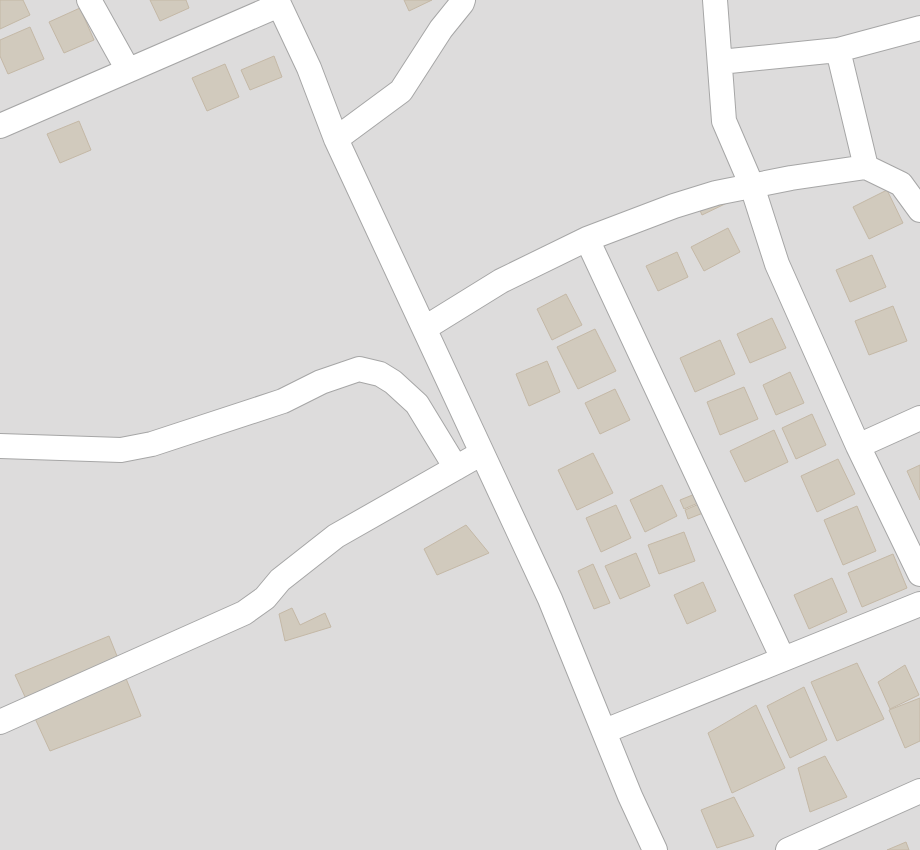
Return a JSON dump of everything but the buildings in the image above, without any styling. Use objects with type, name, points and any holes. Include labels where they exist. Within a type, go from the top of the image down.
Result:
[{"type":"street","points":[[89,0],[128,70]]},
{"type":"street","points":[[336,139],[401,91],[441,29],[463,0]]},
{"type":"street","points":[[715,0],[724,121],[752,186],[777,264],[858,446],[920,574]]},
{"type":"street","points":[[0,126],[278,2],[309,68],[336,139],[550,599],[630,796],[655,850]]},
{"type":"street","points":[[720,62],[838,50],[920,28]]},
{"type":"street","points":[[838,50],[866,167]]},
{"type":"street","points":[[424,328],[501,281],[587,239],[674,206],[716,193],[791,178],[866,167],[911,180],[920,210]]},
{"type":"street","points":[[587,239],[783,659]]},
{"type":"street","points":[[0,446],[120,450],[152,444],[284,401],[321,382],[358,370],[380,374],[393,382],[416,404],[456,468]]},
{"type":"street","points":[[858,446],[920,418]]},
{"type":"street","points":[[0,722],[244,613],[265,598],[280,580],[336,536],[482,453]]},
{"type":"street","points":[[605,731],[920,604]]},
{"type":"street","points":[[788,850],[920,791]]},
{"type":"shaded area","points":[[0,0],[920,0],[920,850],[0,850]]}]
